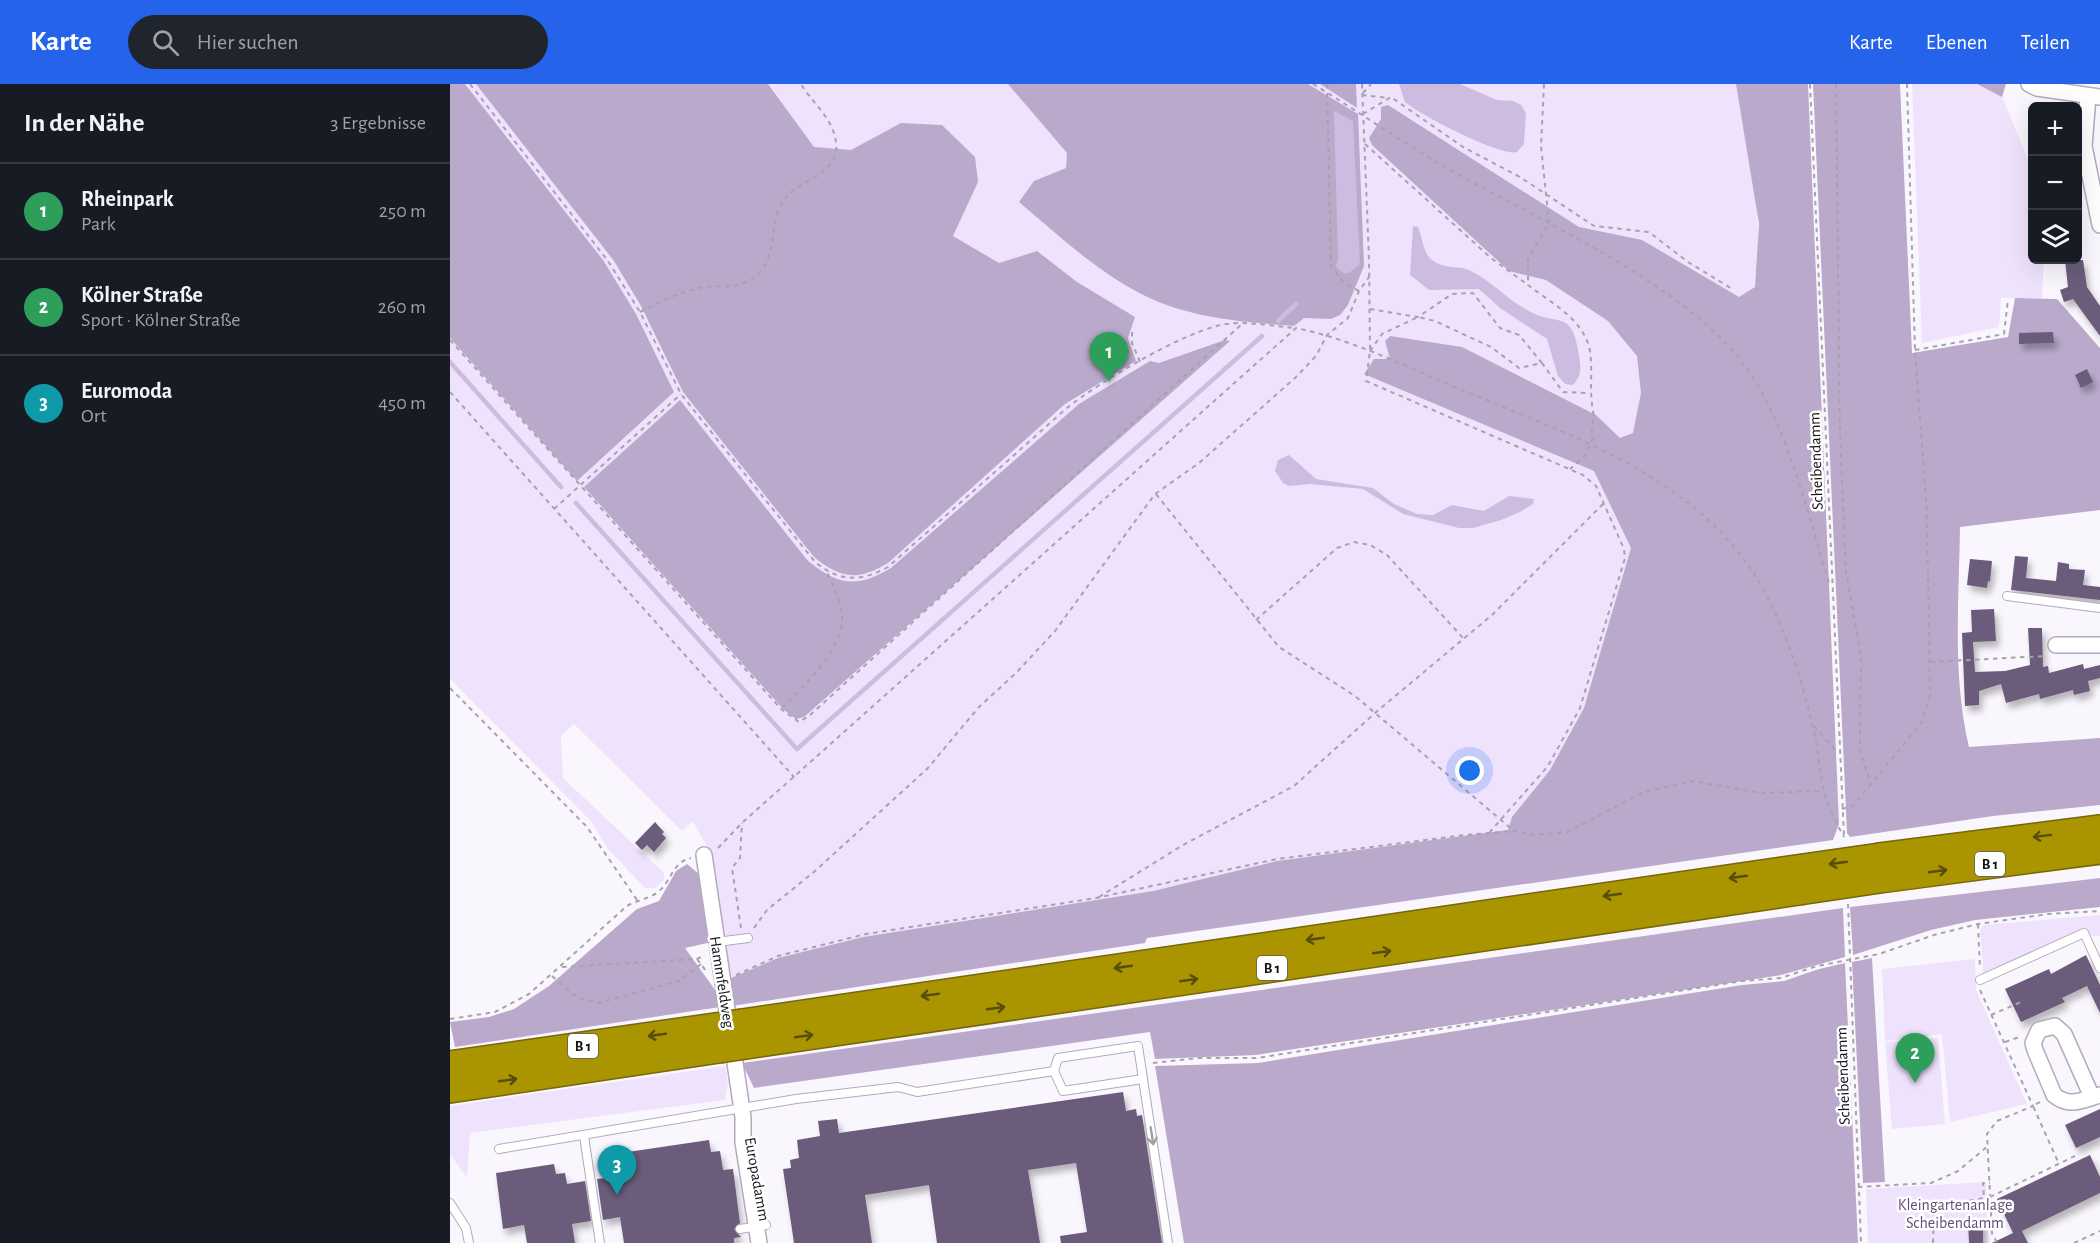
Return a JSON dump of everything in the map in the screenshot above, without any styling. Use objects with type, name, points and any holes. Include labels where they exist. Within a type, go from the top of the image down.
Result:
[{"type":"highway","name":"B 1","points":[[450,1089],[717,1038],[1880,868],[2100,829]]},
{"type":"highway","name":"B 1","points":[[1880,868],[2100,850]]},
{"type":"highway","name":"B 1","points":[[450,1065],[717,1038]]},
{"type":"street","points":[[2029,84],[2037,88],[2094,96],[2084,146],[2100,225]]},
{"type":"street","points":[[2056,645],[2100,645]]},
{"type":"street","name":"Hammfeldweg","points":[[704,855],[742,1113]]},
{"type":"street","points":[[2047,1026],[2055,1026],[2064,1034],[2096,1096],[2070,1103],[2054,1095],[2033,1043],[2037,1033],[2047,1026]]},
{"type":"street","name":"Europadamm","points":[[742,1113],[743,1142],[761,1226],[769,1243]]},
{"type":"street","name":"Europadamm","points":[[759,1243],[761,1226]]},
{"type":"lane","points":[[2007,596],[2100,608]]},
{"type":"lane","points":[[1980,980],[2084,933],[2100,968]]},
{"type":"lane","points":[[718,946],[745,938]]},
{"type":"lane","points":[[1143,1078],[1063,1091],[1054,1071],[1058,1058],[1138,1046],[1141,1064],[1168,1243]]},
{"type":"lane","points":[[499,1149],[898,1087],[917,1092],[1054,1071]]},
{"type":"lane","points":[[584,1136],[600,1243]]},
{"type":"lane","points":[[450,1203],[466,1228],[469,1243]]},
{"type":"lane","points":[[740,1229],[761,1226]]},
{"type":"path","points":[[470,84],[583,226],[640,312],[681,394],[815,562],[827,572],[843,578],[858,579],[888,567],[1067,408],[1140,362],[1209,329],[1242,324],[1296,328],[1327,335],[1370,351],[1591,444],[1691,504],[1734,547],[1755,576],[1771,604],[1789,648],[1812,724],[1824,791],[1760,794],[1693,781],[1644,792],[1567,832],[1535,835],[1514,831],[1489,833],[1277,859],[1096,898],[866,934],[778,956],[723,981]]},
{"type":"path","points":[[640,312],[677,294],[705,287],[734,287],[754,278],[765,264],[772,246],[778,213],[787,196],[828,169],[835,156],[836,142],[831,125],[801,84]]},
{"type":"path","points":[[1313,84],[1440,164],[1549,223],[1640,277],[1682,306],[1722,340],[1747,368],[1766,399],[1781,435],[1831,589]]},
{"type":"path","points":[[1327,84],[1331,266],[1344,283],[1359,291]]},
{"type":"path","points":[[1362,84],[1370,309],[1370,351],[1366,381],[1570,469],[1596,486],[1622,539],[1625,558],[1580,708],[1548,766],[1489,833]]},
{"type":"path","points":[[1362,95],[1371,84]]},
{"type":"path","points":[[1528,285],[1528,259],[1549,223],[1541,146],[1544,84]]},
{"type":"path","name":"Scheibendamm","points":[[1810,84],[1831,589],[1844,837],[1824,791]]},
{"type":"path","points":[[1836,84],[1840,435],[1846,572],[1861,656],[1860,750],[1871,784]]},
{"type":"path","points":[[1842,809],[1853,806],[1922,722],[1930,694],[1928,514],[1915,350],[1907,84]]},
{"type":"path","points":[[1362,95],[1391,98],[1463,147],[1546,194],[1594,226],[1649,232],[1688,262],[1734,290]]},
{"type":"path","points":[[1363,114],[1391,98]]},
{"type":"path","points":[[1364,143],[1491,258],[1572,318],[1581,329],[1590,352],[1589,393],[1594,415],[1591,444],[1585,456],[1570,469]]},
{"type":"path","points":[[745,938],[767,910],[815,871],[914,782],[979,707],[1024,665],[1055,631],[1155,494],[1199,463],[1295,378],[1316,356],[1327,335],[1348,318],[1359,291],[1369,277]]},
{"type":"path","points":[[1370,351],[1382,334],[1418,317],[1452,294],[1473,293],[1500,328],[1519,335],[1563,392],[1589,393]]},
{"type":"path","points":[[1915,350],[2004,334],[2008,300]]},
{"type":"path","points":[[1370,309],[1435,321],[1491,346],[1519,368],[1542,363]]},
{"type":"path","points":[[450,340],[781,709],[794,721],[799,722],[809,716],[1242,324]]},
{"type":"path","points":[[450,1019],[495,1012],[529,994],[637,900],[657,893],[667,884],[682,860],[712,854],[742,823],[1296,328]]},
{"type":"path","points":[[1132,333],[1132,343],[1140,362]]},
{"type":"path","points":[[450,392],[794,778]]},
{"type":"path","points":[[554,508],[681,394]]},
{"type":"path","points":[[1155,494],[1279,647],[1355,696],[1514,831]]},
{"type":"path","points":[[1096,898],[1183,845],[1294,786],[1375,713],[1492,615],[1604,503]]},
{"type":"path","points":[[1256,621],[1337,548],[1354,542],[1370,545],[1387,555],[1464,639]]},
{"type":"path","points":[[781,709],[811,680],[837,639],[842,621],[840,606],[827,572]]},
{"type":"path","points":[[1930,662],[2043,657],[2056,645]]},
{"type":"path","points":[[450,688],[587,827],[637,900]]},
{"type":"path","points":[[1812,724],[1839,754]]},
{"type":"path","points":[[742,823],[740,858],[732,868],[745,938]]},
{"type":"path","name":"Scheibendamm","points":[[1848,908],[1861,1243]]},
{"type":"path","points":[[1141,1064],[1199,1058],[1257,1058],[1742,981],[1781,978],[1817,966],[1879,954],[1934,935],[1978,924],[2049,914],[2100,911]]},
{"type":"path","points":[[1978,924],[1981,992],[2059,1164]]},
{"type":"path","points":[[561,967],[697,959],[718,946]]},
{"type":"path","points":[[552,976],[578,998],[598,1004],[679,981],[701,964]]},
{"type":"path","points":[[1991,1015],[2021,1002]]},
{"type":"path","points":[[1997,1243],[1992,1233],[1987,1134],[1997,1121],[2054,1095]]},
{"type":"path","points":[[1858,1187],[1931,1183],[1958,1171],[1988,1146]]},
{"type":"path","points":[[1990,1197],[2077,1155]]},
{"type":"path","points":[[1933,1243],[1934,1207],[1984,1198],[1983,1184],[1990,1183]]},
{"type":"path","points":[[2074,1243],[2100,1231]]},
{"type":"green space","points":[[450,84],[1749,84],[1793,799],[1277,861],[1153,891],[863,937],[778,958],[731,978],[709,850],[693,821],[682,831],[574,724],[561,736],[563,778],[664,873],[664,880],[655,888],[645,888],[608,849],[591,821],[450,679]]},
{"type":"green space","points":[[1912,84],[1977,84],[2002,97],[2028,159],[2028,264],[2044,264],[2042,298],[2001,298],[1999,327],[1922,343]]},
{"type":"green space","points":[[2100,915],[2100,936],[2082,936],[1984,983],[1980,929],[1984,925]]},
{"type":"green space","points":[[1975,959],[1976,990],[2027,1104],[1950,1122],[1942,1034],[1885,1041],[1882,969]]},
{"type":"green space","points":[[1938,1038],[1945,1124],[1892,1129],[1885,1042]]},
{"type":"green space","points":[[725,1066],[728,1083],[725,1100],[470,1133],[467,1178],[450,1154],[450,1106]]},
{"type":"green space","name":"Kleingartenanlage Scheibendamm","points":[[1986,1182],[1988,1243],[1868,1243],[1866,1189]]},
{"type":"shaded area","points":[[450,84],[465,84],[603,260],[636,314],[674,392],[577,481],[450,338]]},
{"type":"shaded area","points":[[476,84],[768,84],[814,147],[851,150],[901,123],[942,125],[975,157],[978,182],[953,236],[999,263],[1037,251],[1077,282],[1135,317],[1128,338],[1136,361],[1065,404],[888,563],[859,575],[833,570],[814,557],[683,392],[641,306],[614,261]]},
{"type":"shaded area","points":[[1008,84],[1308,84],[1358,114],[1364,266],[1348,305],[1340,315],[1331,319],[1304,318],[1294,326],[1255,323],[1190,312],[1165,304],[1119,282],[1019,202],[1034,181],[1066,168],[1067,153]]},
{"type":"shaded area","points":[[1320,84],[1356,84],[1357,108]]},
{"type":"shaded area","points":[[1399,84],[1460,84],[1497,100],[1513,101],[1521,105],[1526,113],[1524,144],[1517,152],[1508,152],[1461,134],[1405,102]]},
{"type":"shaded area","points":[[1736,84],[1808,84],[1839,824],[1833,840],[1147,938],[1145,943],[732,1006],[728,984],[731,978],[778,958],[863,937],[1153,891],[1277,861],[1508,830],[1512,817],[1550,770],[1584,708],[1631,548],[1594,471],[1364,374],[1374,359],[1390,359],[1385,341],[1390,336],[1462,347],[1596,415],[1620,438],[1633,433],[1641,393],[1637,356],[1608,321],[1546,280],[1509,271],[1372,145],[1369,138],[1381,119],[1381,107],[1388,105],[1579,227],[1642,240],[1739,297],[1755,287],[1759,224]]},
{"type":"shaded area","points":[[1813,84],[1900,84],[1912,353],[2008,337],[2015,298],[2057,299],[2100,348],[2100,510],[1960,527],[1958,665],[1969,747],[2100,738],[2100,805],[1993,816],[1850,837],[1847,833]]},
{"type":"shaded area","points":[[1977,84],[2006,84],[2002,97]]},
{"type":"shaded area","points":[[1334,111],[1353,121],[1360,264],[1349,273],[1343,273],[1336,267],[1338,259]]},
{"type":"shaded area","points":[[1413,226],[1418,227],[1425,251],[1434,261],[1445,266],[1471,271],[1527,310],[1568,324],[1576,340],[1580,364],[1579,375],[1573,385],[1565,384],[1558,376],[1547,339],[1500,308],[1479,289],[1429,290],[1410,275]]},
{"type":"shaded area","points":[[1225,340],[1230,341],[804,717],[796,719],[784,710],[584,487],[680,400],[808,561],[839,579],[858,581],[868,579],[891,568],[1079,404],[1150,361],[1159,363]]},
{"type":"shaded area","points":[[1289,455],[1316,479],[1373,488],[1394,504],[1417,514],[1433,515],[1452,505],[1484,511],[1509,496],[1534,499],[1533,504],[1501,520],[1473,528],[1459,528],[1403,514],[1363,489],[1310,484],[1289,486],[1283,483],[1275,471],[1278,460]]},
{"type":"shaded area","points":[[687,864],[699,874],[712,942],[685,948],[718,994],[720,1007],[455,1047],[450,1022],[489,1017],[514,1009],[549,986],[637,909],[659,901],[676,871]]},
{"type":"shaded area","points":[[2100,878],[2100,907],[1975,920],[1931,930],[1853,955],[1850,907]]},
{"type":"shaded area","points":[[1843,908],[1845,957],[1781,975],[1256,1055],[1155,1059],[1150,1032],[754,1088],[742,1063]]},
{"type":"shaded area","points":[[1872,958],[1885,1182],[1863,1183],[1852,962]]},
{"type":"shaded area","points":[[1845,963],[1858,1243],[1184,1243],[1155,1066],[1258,1063],[1742,985],[1784,981]]},
{"type":"building","points":[[2083,260],[2087,287],[2100,306],[2100,336],[2073,299],[2064,302],[2060,290],[2068,287],[2065,264],[2082,264]]},
{"type":"building","points":[[2053,332],[2054,343],[2019,344],[2019,333]]},
{"type":"building","points":[[2087,369],[2093,382],[2081,388],[2075,375]]},
{"type":"building","points":[[2015,556],[2028,557],[2026,578],[2056,581],[2058,562],[2069,564],[2069,569],[2085,570],[2083,585],[2100,587],[2100,600],[2011,590]]},
{"type":"building","points":[[1970,559],[1992,561],[1990,582],[1988,581],[1987,588],[1967,585]]},
{"type":"building","points":[[1994,609],[1996,641],[1973,642],[1975,672],[2005,671],[2030,665],[2028,628],[2042,628],[2043,667],[2048,666],[2049,673],[2083,664],[2084,669],[2100,665],[2100,678],[2088,681],[2090,691],[2074,695],[2073,690],[2040,699],[2039,694],[2006,703],[2001,684],[1979,691],[1979,705],[1965,706],[1962,633],[1972,632],[1971,610]]},
{"type":"building","points":[[655,822],[666,838],[654,852],[647,845],[642,850],[635,843]]},
{"type":"building","points":[[2086,955],[2100,985],[2100,1013],[2087,986],[2062,998],[2065,1002],[2021,1022],[2005,989],[2049,969],[2051,974]]},
{"type":"building","points":[[1123,1092],[1126,1111],[1136,1109],[1137,1116],[1142,1115],[1162,1243],[1061,1243],[1060,1236],[1087,1232],[1076,1163],[1028,1170],[1040,1243],[937,1243],[929,1185],[865,1195],[872,1243],[794,1243],[783,1169],[791,1168],[790,1160],[799,1158],[797,1140],[820,1136],[818,1121],[837,1119],[839,1133]]},
{"type":"building","points":[[2100,1109],[2100,1137],[2076,1148],[2065,1125]]},
{"type":"building","points":[[709,1140],[711,1152],[720,1151],[723,1170],[733,1169],[740,1223],[734,1229],[741,1237],[734,1238],[734,1243],[624,1243],[620,1217],[603,1220],[597,1179],[614,1177],[612,1167],[623,1165],[621,1153]]},
{"type":"building","points":[[2090,1155],[2100,1177],[2100,1193],[2022,1231],[2028,1243],[1992,1243],[2013,1233],[1997,1199]]},
{"type":"building","points":[[554,1164],[556,1174],[565,1173],[567,1184],[585,1181],[591,1221],[572,1224],[575,1243],[527,1243],[524,1225],[503,1229],[496,1173]]},
{"type":"building","points":[[1983,1219],[1983,1243],[1969,1243],[1968,1220]]},
{"type":"waterway","points":[[1278,321],[1296,304]]},
{"type":"waterway","points":[[576,503],[797,749],[1262,336]]},
{"type":"waterway","points":[[450,362],[561,487]]},
{"type":"place","name":"Rheinpark","points":[[1109,382]]},
{"type":"place","name":"Kölner Straße","points":[[1915,1083]]},
{"type":"place","name":"Euromoda","points":[[617,1195]]}]
